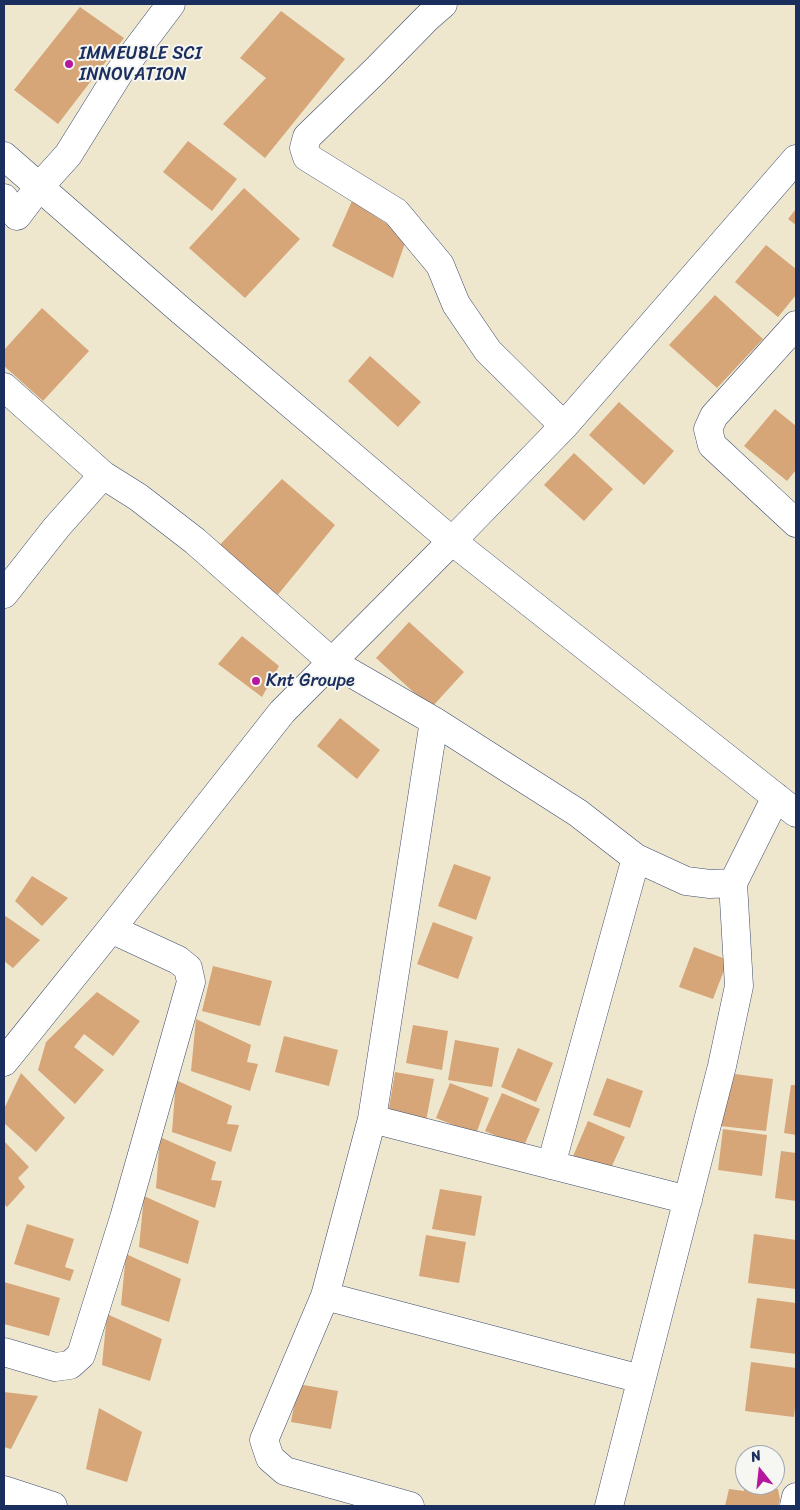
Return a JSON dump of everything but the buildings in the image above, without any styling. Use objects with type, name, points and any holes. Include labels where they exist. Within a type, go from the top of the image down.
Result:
[{"type":"street","points":[[8,216],[39,187],[68,155],[119,73],[171,4]]},
{"type":"street","points":[[443,4],[307,137],[304,148],[306,157],[396,212],[440,265],[456,304],[488,351],[564,426]]},
{"type":"street","points":[[4,156],[178,308],[452,541],[786,805],[733,883],[739,986],[722,1066],[609,1506]]},
{"type":"street","points":[[4,1062],[282,712],[564,426],[796,159]]},
{"type":"street","points":[[796,325],[714,416],[708,429],[712,445],[796,523]]},
{"type":"street","points":[[4,387],[103,475],[138,497],[195,541],[332,662],[434,721],[578,813],[636,858],[686,881],[710,884],[733,883]]},
{"type":"street","points":[[4,594],[56,528],[103,475]]},
{"type":"street","points":[[410,1506],[285,1471],[270,1458],[264,1440],[325,1296],[372,1119],[434,721]]},
{"type":"street","points":[[551,1165],[636,858]]},
{"type":"street","points":[[4,1352],[55,1367],[70,1365],[81,1355],[124,1218],[191,982],[188,968],[178,960],[111,929]]},
{"type":"street","points":[[372,1119],[688,1200]]},
{"type":"street","points":[[325,1296],[641,1379]]},
{"type":"street","points":[[4,1490],[53,1506]]},
{"type":"street","points":[[794,1506],[796,1497]]},
{"type":"place","name":"IMMEUBLE SCI INNOVATION","points":[[69,64]]},
{"type":"place","name":"Knt Groupe","points":[[256,681]]}]
